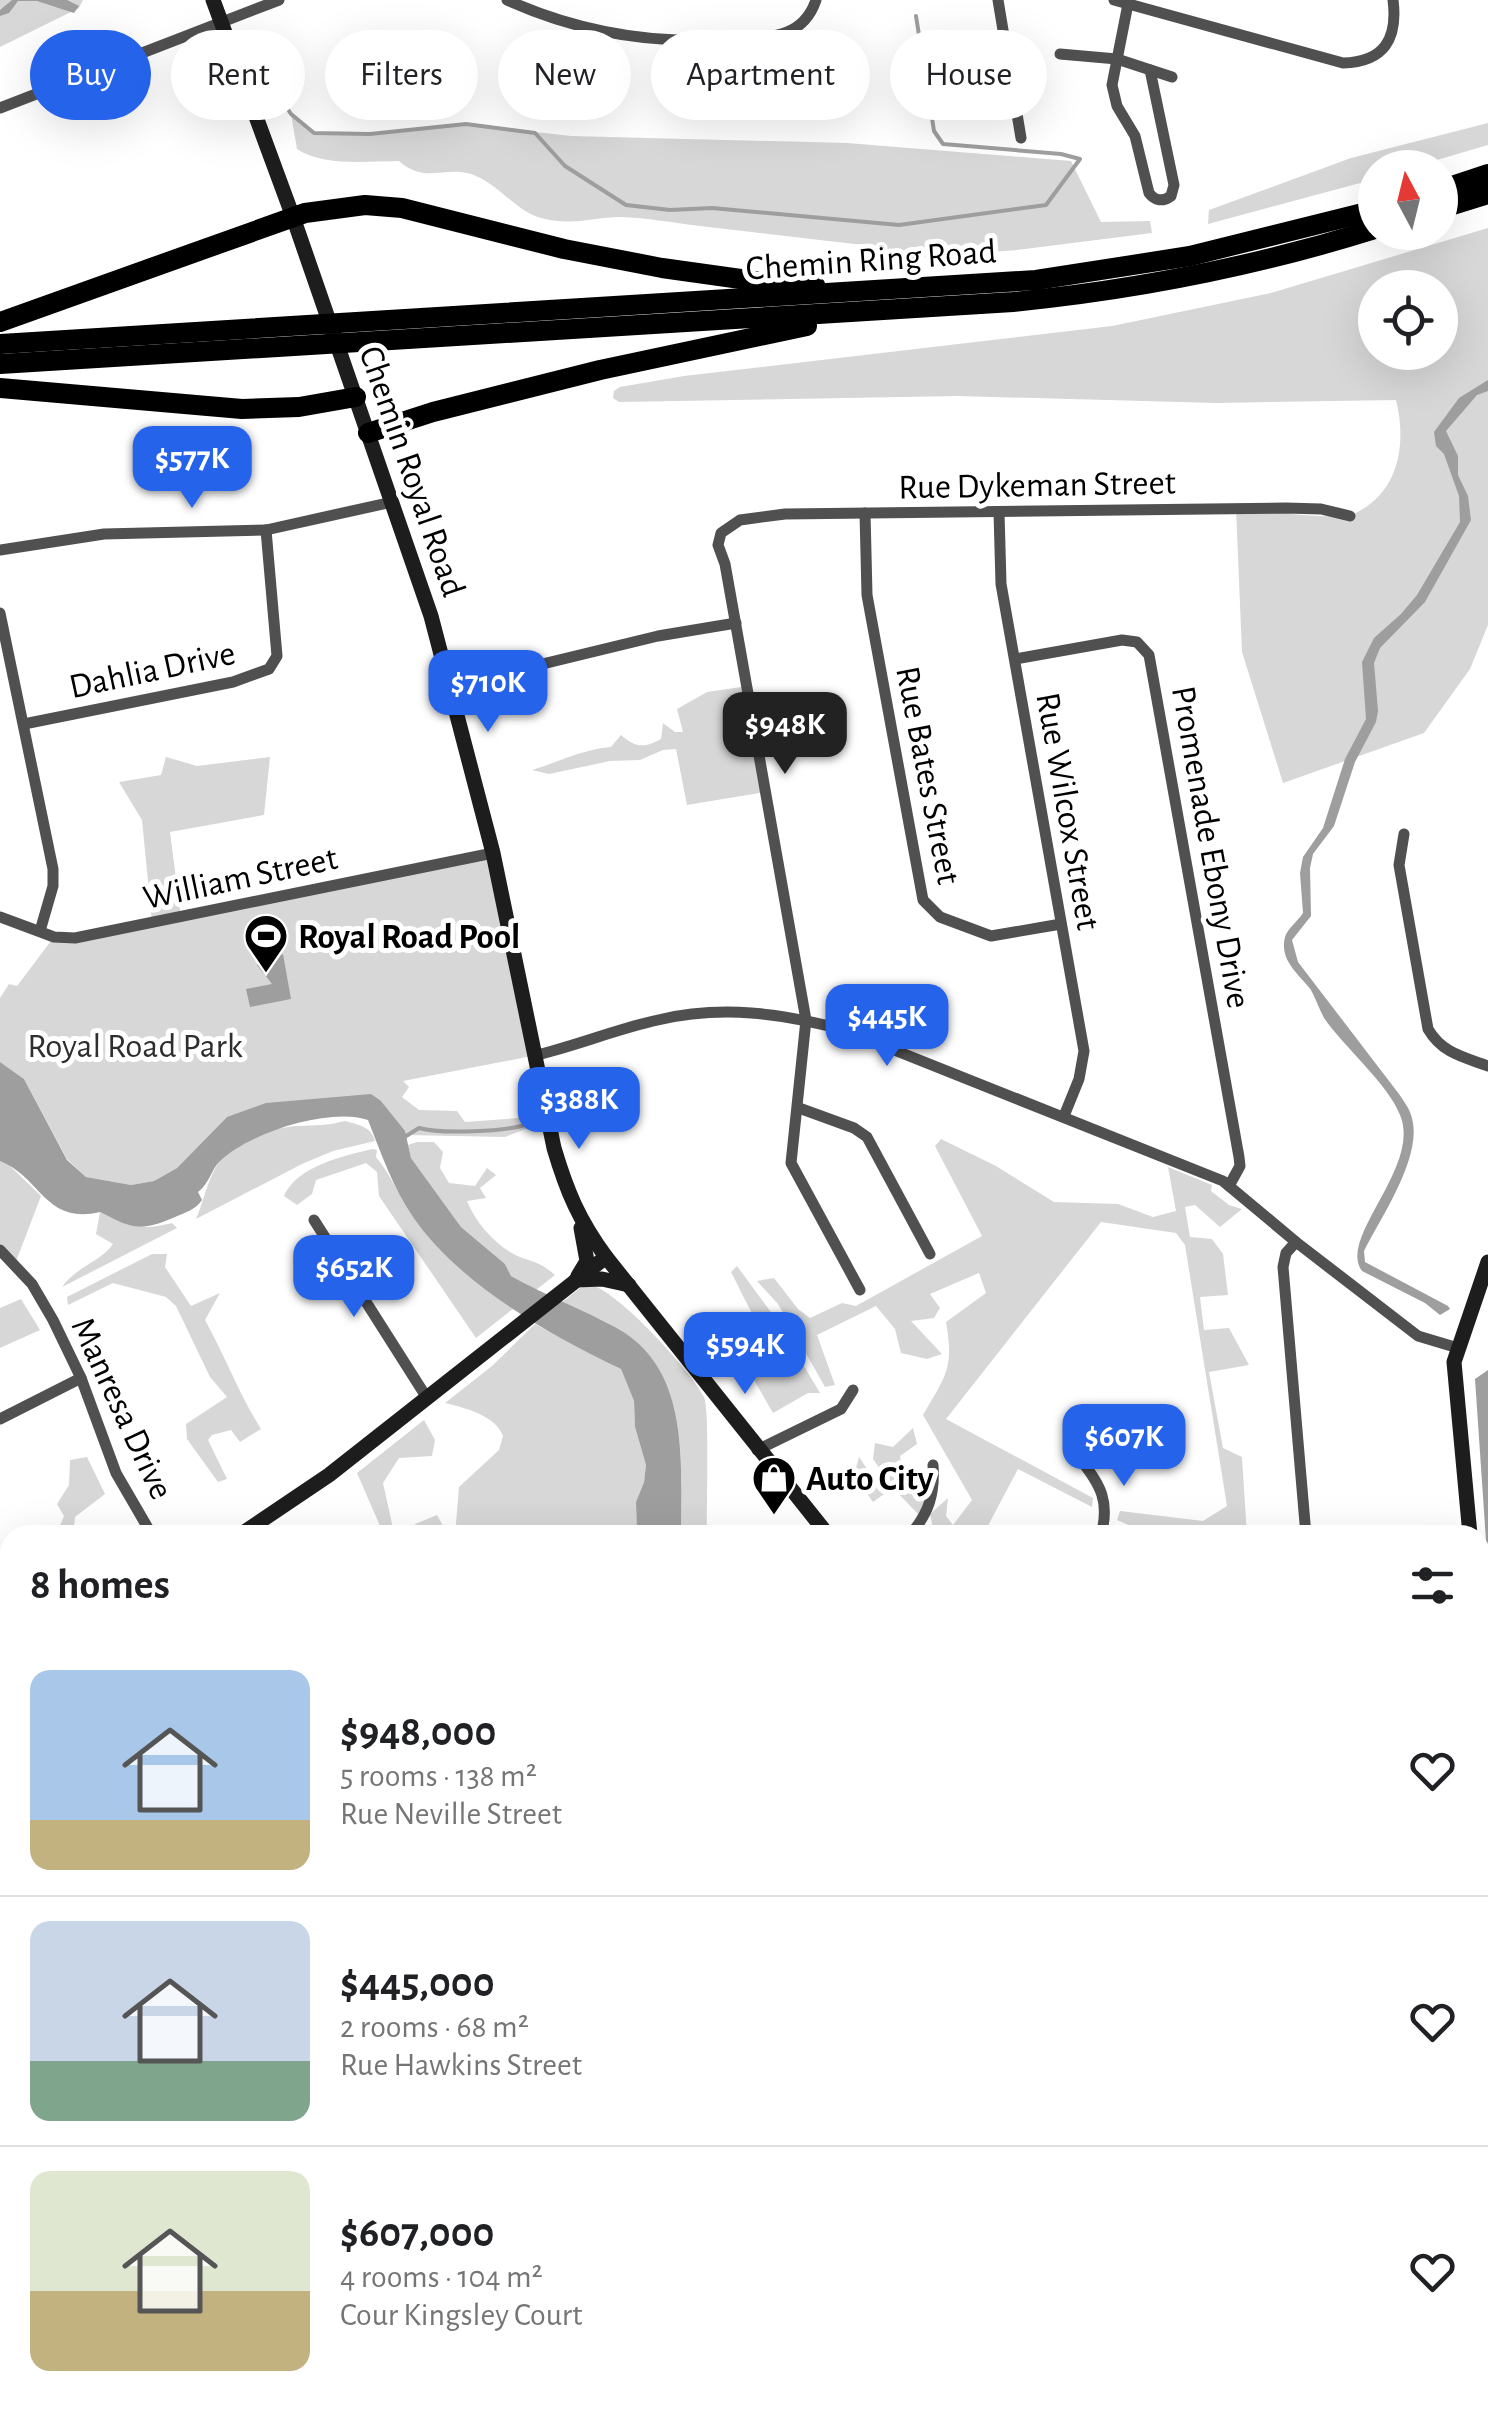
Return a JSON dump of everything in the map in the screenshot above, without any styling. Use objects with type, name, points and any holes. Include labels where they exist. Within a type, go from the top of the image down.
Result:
[{"type":"highway","points":[[1458,184],[1488,174]]},
{"type":"highway","points":[[1458,203],[1488,194]]},
{"type":"highway","points":[[0,322],[293,217],[342,207],[402,208],[564,249],[754,281],[812,285],[1036,280]]},
{"type":"highway","name":"Chemin Ring Road","points":[[367,331],[1036,280],[1190,256],[1358,214]]},
{"type":"highway","name":"Chemin Ring Road","points":[[367,331],[1012,302],[1182,277],[1358,235]]},
{"type":"highway","points":[[368,434],[433,412],[742,338],[822,324],[972,310],[1012,302]]},
{"type":"highway","points":[[0,344],[367,331]]},
{"type":"highway","points":[[0,364],[296,335]]},
{"type":"highway","points":[[0,388],[242,410],[356,397]]},
{"type":"main road","name":"Chemin Royal Road","points":[[213,0],[356,397],[452,686],[494,852],[554,1148],[567,1192],[580,1222],[606,1257],[820,1525]]},
{"type":"main road","points":[[570,1284],[587,1261],[580,1222]]},
{"type":"main road","points":[[255,1525],[329,1475],[606,1257]]},
{"type":"main road","points":[[1469,1525],[1454,1362],[1488,1262]]},
{"type":"main road","points":[[570,1284],[602,1279],[630,1285]]},
{"type":"street","points":[[0,108],[279,0]]},
{"type":"street","points":[[507,0],[564,24],[596,32],[648,41],[700,42],[790,33],[810,17],[816,0]]},
{"type":"street","points":[[1004,0],[1020,138]]},
{"type":"street","points":[[1114,0],[1343,63],[1361,62],[1376,55],[1388,42],[1395,28],[1393,0]]},
{"type":"street","points":[[1128,4],[1113,96],[1135,136],[1149,193],[1164,200],[1173,192],[1174,185],[1150,70]]},
{"type":"street","points":[[1060,54],[1117,59],[1172,77]]},
{"type":"street","points":[[0,550],[104,534],[266,530],[392,502]]},
{"type":"street","name":"Rue Dykeman Street","points":[[736,623],[726,564],[718,545],[725,528],[740,520],[865,513],[1286,508],[1321,509],[1350,516]]},
{"type":"street","name":"Rue Wilcox Street","points":[[999,512],[1001,584],[1084,1051],[1080,1079],[1064,1116]]},
{"type":"street","name":"Rue Bates Street","points":[[865,513],[867,595],[923,900],[940,917],[991,936],[1061,924]]},
{"type":"street","name":"Dahlia Drive","points":[[24,724],[234,682],[269,670],[277,656],[266,530]]},
{"type":"street","points":[[0,613],[52,870],[53,886],[40,931]]},
{"type":"street","points":[[452,686],[658,636],[736,623],[806,1020],[791,1163],[860,1290]]},
{"type":"street","name":"Promenade Ebony Drive","points":[[1015,659],[1130,640],[1148,654],[1239,1157],[1240,1166],[1229,1186]]},
{"type":"street","points":[[1404,834],[1398,864],[1428,1029],[1436,1043],[1446,1050],[1488,1066]]},
{"type":"street","name":"William Street","points":[[0,917],[64,938],[89,936],[494,852]]},
{"type":"street","points":[[537,1055],[687,1014],[742,1012],[806,1020],[844,1030],[1229,1186],[1418,1336],[1458,1348]]},
{"type":"street","points":[[799,1108],[854,1128],[866,1137],[930,1254]]},
{"type":"street","points":[[314,1220],[428,1398]]},
{"type":"street","points":[[1296,1242],[1286,1253],[1284,1267],[1305,1525]]},
{"type":"street","name":"Manresa Drive","points":[[0,1250],[24,1274],[44,1303],[81,1378],[116,1473],[146,1525]]},
{"type":"street","points":[[0,1420],[81,1378]]},
{"type":"street","points":[[757,1450],[841,1408],[853,1390]]},
{"type":"street","points":[[1080,1459],[1105,1496],[1104,1525]]},
{"type":"street","points":[[919,1525],[934,1492],[933,1465]]},
{"type":"green space","points":[[0,0],[83,0],[79,8],[0,47]]},
{"type":"green space","points":[[292,120],[298,120],[314,133],[370,134],[466,124],[571,136],[847,143],[1071,161],[1101,222],[1150,221],[1152,233],[901,259],[882,247],[648,219],[541,218],[471,174],[417,172],[399,161],[346,162],[297,149]]},
{"type":"green space","points":[[1488,123],[1488,145],[1458,154],[1458,150],[1382,150]]},
{"type":"green space","points":[[1358,156],[1358,184],[1208,224],[1209,210]]},
{"type":"green space","points":[[1488,228],[1488,625],[1470,669],[1424,733],[1283,783],[1242,652],[1236,509],[1345,516],[1369,505],[1390,481],[1396,466],[1400,434],[1396,400],[1216,403],[958,396],[619,402],[613,398],[620,387],[684,376],[1112,326],[1271,293],[1415,250],[1458,250],[1458,237]]},
{"type":"green space","points":[[748,686],[766,792],[687,805],[676,749],[640,760],[610,761],[549,774],[532,770],[611,747],[621,735],[636,744],[650,744],[661,739],[663,723],[675,732],[683,732],[677,709],[707,692]]},
{"type":"green space","name":"Royal Road Park","points":[[166,757],[197,766],[270,757],[264,815],[170,832],[181,917],[493,853],[537,1055],[403,1081],[409,1087],[402,1097],[419,1110],[457,1111],[465,1122],[532,1117],[531,1127],[505,1137],[406,1135],[381,1101],[227,1117],[177,1168],[154,1181],[131,1185],[86,1177],[67,1159],[24,1079],[0,1062],[0,998],[9,984],[17,986],[54,937],[152,922],[142,820],[119,782],[161,775]]},
{"type":"green space","points":[[345,1121],[367,1129],[375,1141],[333,1151],[302,1164],[196,1219],[216,1167],[241,1143],[276,1129]]},
{"type":"green space","points":[[941,1139],[996,1166],[1054,1202],[1118,1204],[1153,1217],[1176,1211],[1168,1167],[1212,1185],[1211,1191],[1229,1205],[1242,1209],[1220,1227],[1195,1205],[1185,1207],[1190,1237],[1212,1239],[1223,1254],[1228,1295],[1200,1297],[1204,1330],[1229,1328],[1249,1365],[1209,1372],[1223,1448],[1242,1457],[1246,1525],[1128,1525],[1117,1520],[1120,1511],[1203,1521],[1227,1506],[1185,1245],[1176,1233],[1101,1222],[946,1419],[1093,1498],[1092,1507],[1018,1469],[988,1525],[953,1525],[972,1500],[923,1415],[946,1371],[946,1322],[986,1293],[979,1273],[930,1294],[940,1308],[934,1318],[911,1321],[942,1354],[927,1359],[901,1353],[895,1329],[876,1306],[817,1335],[835,1385],[825,1387],[778,1304],[757,1281],[774,1278],[810,1318],[842,1303],[856,1306],[982,1236],[935,1146]]},
{"type":"green space","points":[[434,1142],[443,1152],[440,1168],[449,1183],[475,1186],[487,1168],[496,1175],[480,1188],[486,1198],[467,1201],[474,1216],[503,1247],[555,1275],[536,1290],[511,1276],[505,1264],[461,1227],[411,1158],[408,1145]]},
{"type":"green space","points":[[373,1149],[424,1231],[460,1267],[514,1308],[476,1338],[379,1196],[377,1172],[366,1163],[316,1180],[312,1194],[297,1205],[284,1196],[310,1170]]},
{"type":"green space","points":[[0,1161],[41,1196],[15,1264],[0,1250]]},
{"type":"green space","points":[[100,1212],[134,1226],[172,1223],[177,1228],[62,1287],[113,1244],[96,1234]]},
{"type":"green space","points":[[152,1254],[167,1254],[165,1267],[191,1306],[220,1293],[205,1320],[261,1429],[240,1442],[231,1430],[212,1435],[208,1440],[227,1479],[218,1482],[187,1439],[186,1424],[227,1397],[210,1377],[176,1306],[166,1297],[113,1283],[68,1305],[67,1297]]},
{"type":"green space","points":[[737,1266],[776,1319],[820,1393],[808,1393],[773,1413],[746,1366],[783,1345],[766,1333],[752,1314],[731,1272]]},
{"type":"green space","points":[[591,1285],[618,1301],[685,1369],[704,1397],[707,1525],[681,1525],[677,1421],[659,1370],[642,1348],[618,1329],[561,1303],[580,1288]]},
{"type":"green space","points":[[21,1299],[40,1330],[0,1348],[0,1308]]},
{"type":"green space","points":[[535,1324],[621,1369],[634,1401],[635,1427],[646,1465],[636,1502],[637,1525],[456,1525],[459,1487],[499,1450],[503,1436],[486,1418],[445,1403],[492,1366]]},
{"type":"green space","points":[[424,1420],[435,1440],[432,1456],[399,1458],[383,1483],[392,1525],[380,1525],[357,1473]]},
{"type":"green space","points":[[913,1428],[917,1444],[900,1456],[903,1471],[917,1485],[928,1481],[929,1494],[919,1515],[873,1459],[875,1443],[893,1447]]},
{"type":"green space","points":[[87,1457],[105,1494],[75,1517],[74,1525],[60,1525],[64,1516],[57,1504],[69,1485],[70,1460]]},
{"type":"green space","points":[[859,1457],[884,1494],[873,1502],[854,1475]]},
{"type":"green space","points":[[948,1498],[946,1516],[953,1525],[932,1525],[930,1514]]},
{"type":"green space","points":[[437,1515],[442,1525],[415,1525]]},
{"type":"shaded area","points":[[12,0],[67,0],[79,6],[74,13],[37,1],[18,1],[9,13],[0,16],[0,10]]},
{"type":"shaded area","points":[[1488,380],[1488,391],[1477,395],[1446,431],[1458,456],[1458,475],[1468,496],[1471,520],[1425,602],[1380,648],[1374,663],[1376,722],[1355,762],[1334,826],[1313,854],[1311,916],[1292,940],[1298,962],[1411,1115],[1414,1131],[1407,1166],[1364,1251],[1365,1262],[1448,1306],[1450,1309],[1440,1315],[1425,1303],[1362,1271],[1357,1257],[1360,1240],[1400,1157],[1404,1135],[1400,1115],[1386,1091],[1324,1018],[1311,990],[1287,960],[1284,946],[1286,934],[1303,913],[1303,857],[1323,828],[1345,759],[1366,719],[1362,662],[1374,638],[1417,595],[1460,522],[1459,496],[1444,454],[1436,446],[1434,432],[1459,398]]},
{"type":"shaded area","points":[[283,954],[291,999],[250,1007],[246,989],[272,984],[257,965]]},
{"type":"shaded area","points":[[0,1062],[24,1079],[67,1160],[86,1177],[131,1185],[154,1181],[177,1168],[227,1117],[266,1103],[371,1094],[405,1131],[411,1158],[461,1227],[505,1264],[511,1276],[615,1327],[640,1345],[657,1367],[676,1419],[681,1525],[637,1525],[636,1502],[646,1465],[635,1427],[634,1401],[621,1369],[536,1324],[455,1264],[406,1206],[368,1120],[312,1120],[250,1141],[217,1165],[198,1192],[202,1200],[196,1206],[145,1226],[120,1222],[100,1212],[67,1212],[0,1161]]},
{"type":"shaded area","points":[[1488,1370],[1488,1525],[1485,1525],[1475,1379]]},
{"type":"waterway","points":[[298,120],[314,133],[370,134],[466,124],[535,133],[565,166],[626,205],[670,210],[712,208],[899,225],[1046,205],[1080,159],[943,144],[934,131],[916,16]]},
{"type":"waterway","points":[[403,1138],[419,1128],[473,1131],[528,1124]]},
{"type":"place","name":"Royal Road Pool","points":[[266,974]]},
{"type":"place","name":"Auto City","points":[[774,1516]]}]
